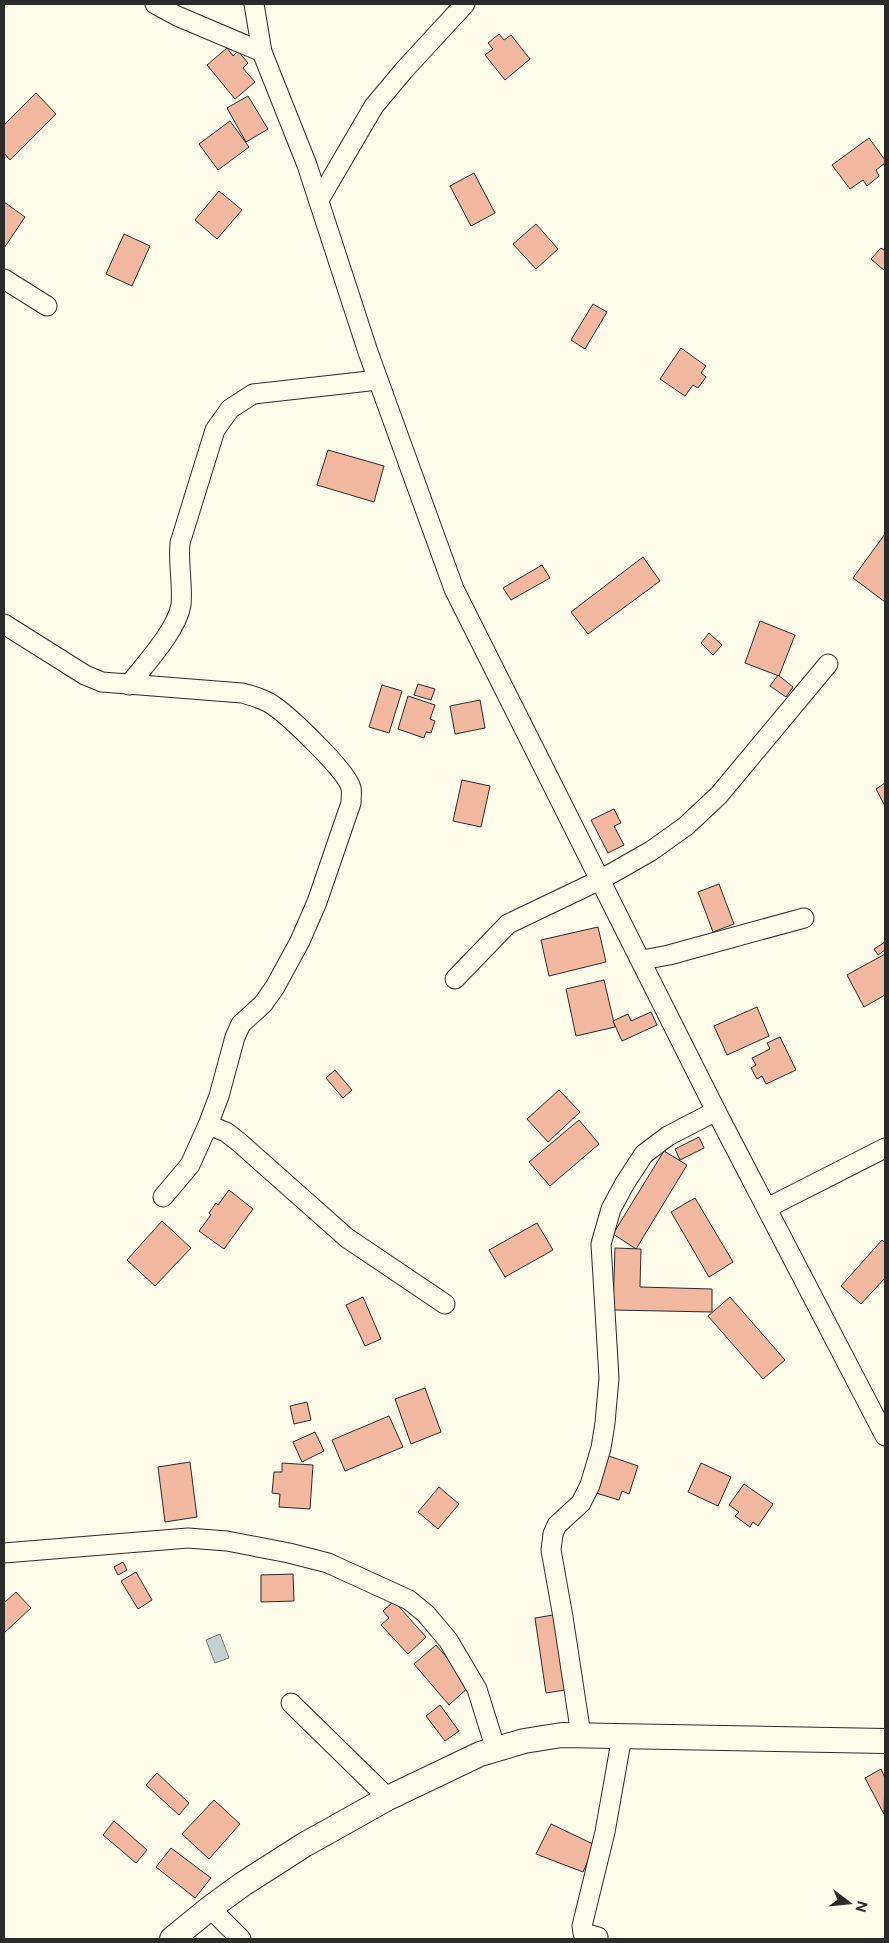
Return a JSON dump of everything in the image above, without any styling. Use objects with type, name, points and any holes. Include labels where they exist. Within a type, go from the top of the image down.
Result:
[{"type":"main road","points":[[172,1939],[243,1884],[304,1845],[388,1798],[480,1754],[524,1741],[562,1735],[885,1740]]},
{"type":"street","points":[[155,4],[177,16],[262,52]]},
{"type":"street","points":[[254,4],[262,52],[307,166],[378,380],[454,589],[642,960],[716,1111],[885,1436]]},
{"type":"street","points":[[319,200],[374,106],[465,4]]},
{"type":"street","points":[[4,279],[47,306]]},
{"type":"street","points":[[129,685],[175,624],[181,604],[178,560],[180,543],[215,430],[230,409],[253,394],[378,380]]},
{"type":"street","points":[[4,624],[85,674],[102,682],[242,693],[259,697],[274,705],[332,760],[344,773],[351,787],[351,803],[317,902],[300,942],[275,987],[263,1004],[241,1024],[235,1037],[208,1125],[190,1165],[163,1197]]},
{"type":"street","points":[[455,979],[508,924],[600,880],[651,851],[686,826],[719,795],[828,664]]},
{"type":"street","points":[[642,960],[669,955],[804,918]]},
{"type":"street","points":[[581,1735],[551,1550],[553,1534],[557,1525],[581,1503],[590,1485],[606,1423],[609,1378],[601,1244],[611,1209],[644,1154],[668,1136],[716,1111]]},
{"type":"street","points":[[208,1125],[226,1132],[240,1143],[347,1238],[445,1304]]},
{"type":"street","points":[[767,1208],[885,1148]]},
{"type":"street","points":[[4,1553],[188,1538],[227,1541],[328,1562],[409,1600],[426,1614],[448,1640],[477,1689],[496,1750]]},
{"type":"street","points":[[292,1703],[388,1798]]},
{"type":"street","points":[[598,1937],[583,1932],[582,1926],[604,1832],[622,1736]]},
{"type":"street","points":[[210,1908],[241,1939]]},
{"type":"shaded area","points":[[220,1634],[229,1658],[215,1663],[206,1640]]},
{"type":"building","points":[[499,34],[504,40],[511,35],[530,59],[505,80],[485,55],[493,49],[488,43]]},
{"type":"building","points":[[227,48],[233,56],[238,51],[248,63],[243,68],[255,82],[235,99],[207,65]]},
{"type":"building","points":[[36,93],[56,114],[10,160],[4,153],[4,125]]},
{"type":"building","points":[[248,96],[268,129],[246,142],[227,108]]},
{"type":"building","points":[[230,121],[249,147],[218,170],[199,144]]},
{"type":"building","points":[[869,138],[885,160],[885,163],[876,170],[879,176],[867,186],[863,180],[850,189],[832,165]]},
{"type":"building","points":[[474,173],[495,213],[471,226],[450,186]]},
{"type":"building","points":[[219,191],[242,210],[217,239],[195,220]]},
{"type":"building","points":[[4,202],[25,217],[4,248]]},
{"type":"building","points":[[536,224],[558,249],[536,269],[513,244]]},
{"type":"building","points":[[124,234],[150,246],[132,286],[106,274]]},
{"type":"building","points":[[881,248],[885,251],[885,271],[871,259]]},
{"type":"building","points":[[593,304],[607,312],[585,349],[571,340]]},
{"type":"building","points":[[681,348],[706,366],[701,373],[706,377],[698,388],[693,385],[685,396],[660,379]]},
{"type":"building","points":[[328,450],[384,466],[374,502],[317,485]]},
{"type":"building","points":[[885,534],[885,602],[853,578]]},
{"type":"building","points":[[643,557],[660,581],[588,634],[571,612]]},
{"type":"building","points":[[542,565],[550,578],[511,600],[503,588]]},
{"type":"building","points":[[760,621],[795,635],[779,676],[745,663]]},
{"type":"building","points":[[709,633],[722,645],[713,655],[701,643]]},
{"type":"building","points":[[778,675],[793,687],[786,697],[770,686]]},
{"type":"building","points":[[418,684],[435,689],[431,700],[414,695]]},
{"type":"building","points":[[382,685],[402,691],[389,733],[369,727]]},
{"type":"building","points":[[408,696],[435,705],[430,719],[435,721],[431,733],[426,732],[424,738],[398,729]]},
{"type":"building","points":[[480,700],[485,728],[455,734],[450,706]]},
{"type":"building","points":[[462,780],[490,786],[481,827],[453,821]]},
{"type":"building","points":[[885,783],[885,806],[876,789]]},
{"type":"building","points":[[614,809],[621,823],[614,826],[624,845],[608,853],[591,820]]},
{"type":"building","points":[[719,884],[734,924],[713,932],[698,892]]},
{"type":"building","points":[[598,927],[606,962],[549,976],[541,940]]},
{"type":"building","points":[[885,942],[885,950],[878,955],[874,949]]},
{"type":"building","points":[[885,954],[885,995],[864,1007],[847,975]]},
{"type":"building","points":[[604,980],[615,1027],[576,1036],[566,989]]},
{"type":"building","points":[[757,1007],[769,1036],[727,1055],[714,1026]]},
{"type":"building","points":[[651,1012],[657,1025],[622,1041],[613,1021],[628,1014],[631,1021]]},
{"type":"building","points":[[780,1037],[796,1070],[766,1084],[762,1076],[757,1079],[751,1068],[756,1065],[752,1058],[770,1049],[767,1043]]},
{"type":"building","points":[[335,1070],[352,1090],[343,1098],[326,1078]]},
{"type":"building","points":[[559,1090],[580,1112],[548,1142],[527,1119]]},
{"type":"building","points":[[579,1120],[599,1144],[550,1186],[529,1162]]},
{"type":"building","points":[[699,1137],[704,1148],[680,1160],[675,1149]]},
{"type":"building","points":[[664,1151],[687,1165],[636,1249],[613,1234]]},
{"type":"building","points":[[229,1190],[253,1209],[224,1249],[199,1231],[211,1215],[209,1213],[216,1203],[218,1205]]},
{"type":"building","points":[[695,1198],[733,1262],[709,1277],[671,1212]]},
{"type":"building","points":[[162,1221],[191,1248],[155,1286],[127,1260]]},
{"type":"building","points":[[537,1223],[553,1250],[505,1277],[489,1250]]},
{"type":"building","points":[[882,1240],[885,1243],[885,1278],[861,1304],[841,1286]]},
{"type":"building","points":[[615,1248],[641,1249],[640,1287],[712,1289],[712,1312],[613,1310]]},
{"type":"building","points":[[363,1297],[381,1339],[365,1346],[346,1305]]},
{"type":"building","points":[[730,1297],[785,1360],[763,1379],[708,1316]]},
{"type":"building","points":[[425,1388],[441,1432],[411,1444],[395,1399]]},
{"type":"building","points":[[307,1402],[311,1420],[294,1424],[290,1406]]},
{"type":"building","points":[[389,1416],[403,1447],[345,1471],[332,1440]]},
{"type":"building","points":[[315,1432],[324,1451],[302,1462],[293,1442]]},
{"type":"building","points":[[603,1454],[638,1466],[629,1494],[622,1491],[619,1500],[596,1493]]},
{"type":"building","points":[[190,1462],[197,1517],[165,1522],[158,1467]]},
{"type":"building","points":[[282,1463],[313,1465],[310,1509],[279,1507],[280,1494],[272,1493],[274,1472],[282,1472]]},
{"type":"building","points":[[701,1463],[731,1477],[718,1506],[688,1492]]},
{"type":"building","points":[[744,1484],[773,1504],[758,1526],[753,1522],[750,1527],[735,1516],[739,1512],[729,1505]]},
{"type":"building","points":[[439,1487],[459,1504],[438,1529],[418,1512]]},
{"type":"building","points":[[123,1562],[127,1570],[118,1575],[114,1567]]},
{"type":"building","points":[[136,1572],[152,1600],[138,1609],[121,1581]]},
{"type":"building","points":[[293,1574],[294,1601],[261,1602],[261,1575]]},
{"type":"building","points":[[16,1592],[31,1608],[4,1633],[4,1603]]},
{"type":"building","points":[[394,1601],[426,1637],[408,1654],[381,1625],[389,1618],[383,1611]]},
{"type":"building","points":[[559,1614],[571,1689],[546,1693],[535,1618]]},
{"type":"building","points":[[436,1645],[471,1685],[449,1705],[414,1664]]},
{"type":"building","points":[[440,1705],[459,1731],[445,1741],[426,1716]]},
{"type":"building","points":[[881,1769],[885,1778],[884,1814],[865,1778]]},
{"type":"building","points":[[157,1773],[189,1803],[179,1815],[146,1785]]},
{"type":"building","points":[[214,1800],[240,1824],[209,1859],[182,1834]]},
{"type":"building","points":[[114,1821],[147,1850],[136,1863],[103,1835]]},
{"type":"building","points":[[551,1824],[595,1845],[583,1872],[536,1854]]},
{"type":"building","points":[[171,1848],[211,1878],[195,1898],[156,1867]]}]
